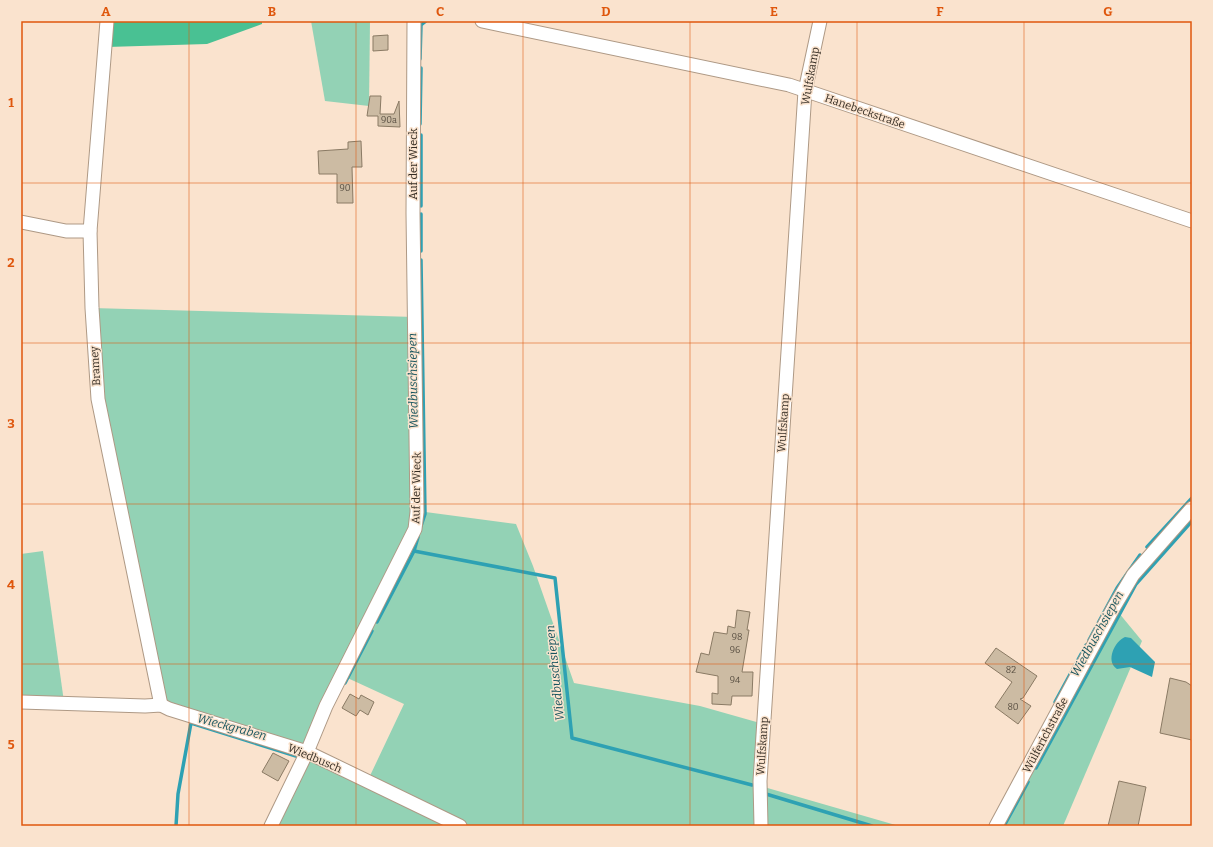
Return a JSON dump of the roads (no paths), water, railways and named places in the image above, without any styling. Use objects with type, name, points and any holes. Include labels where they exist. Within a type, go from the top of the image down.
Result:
[{"type":"street","name":"Bramey","points":[[107,21],[90,231],[92,308],[98,399],[161,705]]},
{"type":"street","name":"Auf der Wieck","points":[[271,826],[307,752],[326,706],[415,529],[418,512],[413,213],[414,21]]},
{"type":"street","name":"Hanebeckstraße","points":[[482,21],[789,86],[1192,221]]},
{"type":"street","name":"Wulfskamp","points":[[761,826],[760,781],[805,91],[820,21]]},
{"type":"street","points":[[21,222],[66,231],[90,231]]},
{"type":"street","name":"Wülferichstraße","points":[[996,826],[1114,607],[1133,575],[1192,508]]},
{"type":"street","name":"Wiedbusch","points":[[21,702],[145,706],[161,705],[169,709],[307,752],[460,826]]},
{"type":"water","points":[[1125,637],[1131,638],[1155,662],[1152,677],[1130,667],[1117,669],[1113,665],[1112,656],[1115,647],[1121,639]]},
{"type":"waterway","name":"Wiedbuschsiepen","points":[[420,59],[421,25],[426,21]]},
{"type":"waterway","name":"Wiedbuschsiepen","points":[[420,124],[421,68]]},
{"type":"waterway","name":"Wiedbuschsiepen","points":[[421,135],[421,206]]},
{"type":"waterway","name":"Wiedbuschsiepen","points":[[421,214],[421,251]]},
{"type":"waterway","name":"Wiedbuschsiepen","points":[[421,260],[425,514],[421,526]]},
{"type":"waterway","points":[[1147,547],[1192,498]]},
{"type":"waterway","name":"Wiedbuschsiepen","points":[[1036,768],[1136,584],[1192,521]]},
{"type":"waterway","name":"Wieckgraben","points":[[377,622],[414,551],[418,537]]},
{"type":"waterway","name":"Wiedbuschsiepen","points":[[414,551],[555,578],[572,738],[752,785]]},
{"type":"waterway","points":[[1089,640],[1117,588],[1140,555]]},
{"type":"waterway","name":"Wieckgraben","points":[[345,683],[372,631]]},
{"type":"waterway","points":[[1055,702],[1086,645]]},
{"type":"waterway","name":"Wieckgraben","points":[[176,826],[178,794],[191,723],[296,756]]},
{"type":"waterway","name":"Wiedbuschsiepen","points":[[1004,826],[1028,782]]},
{"type":"waterway","name":"Wiedbuschsiepen","points":[[766,794],[872,826]]}]
